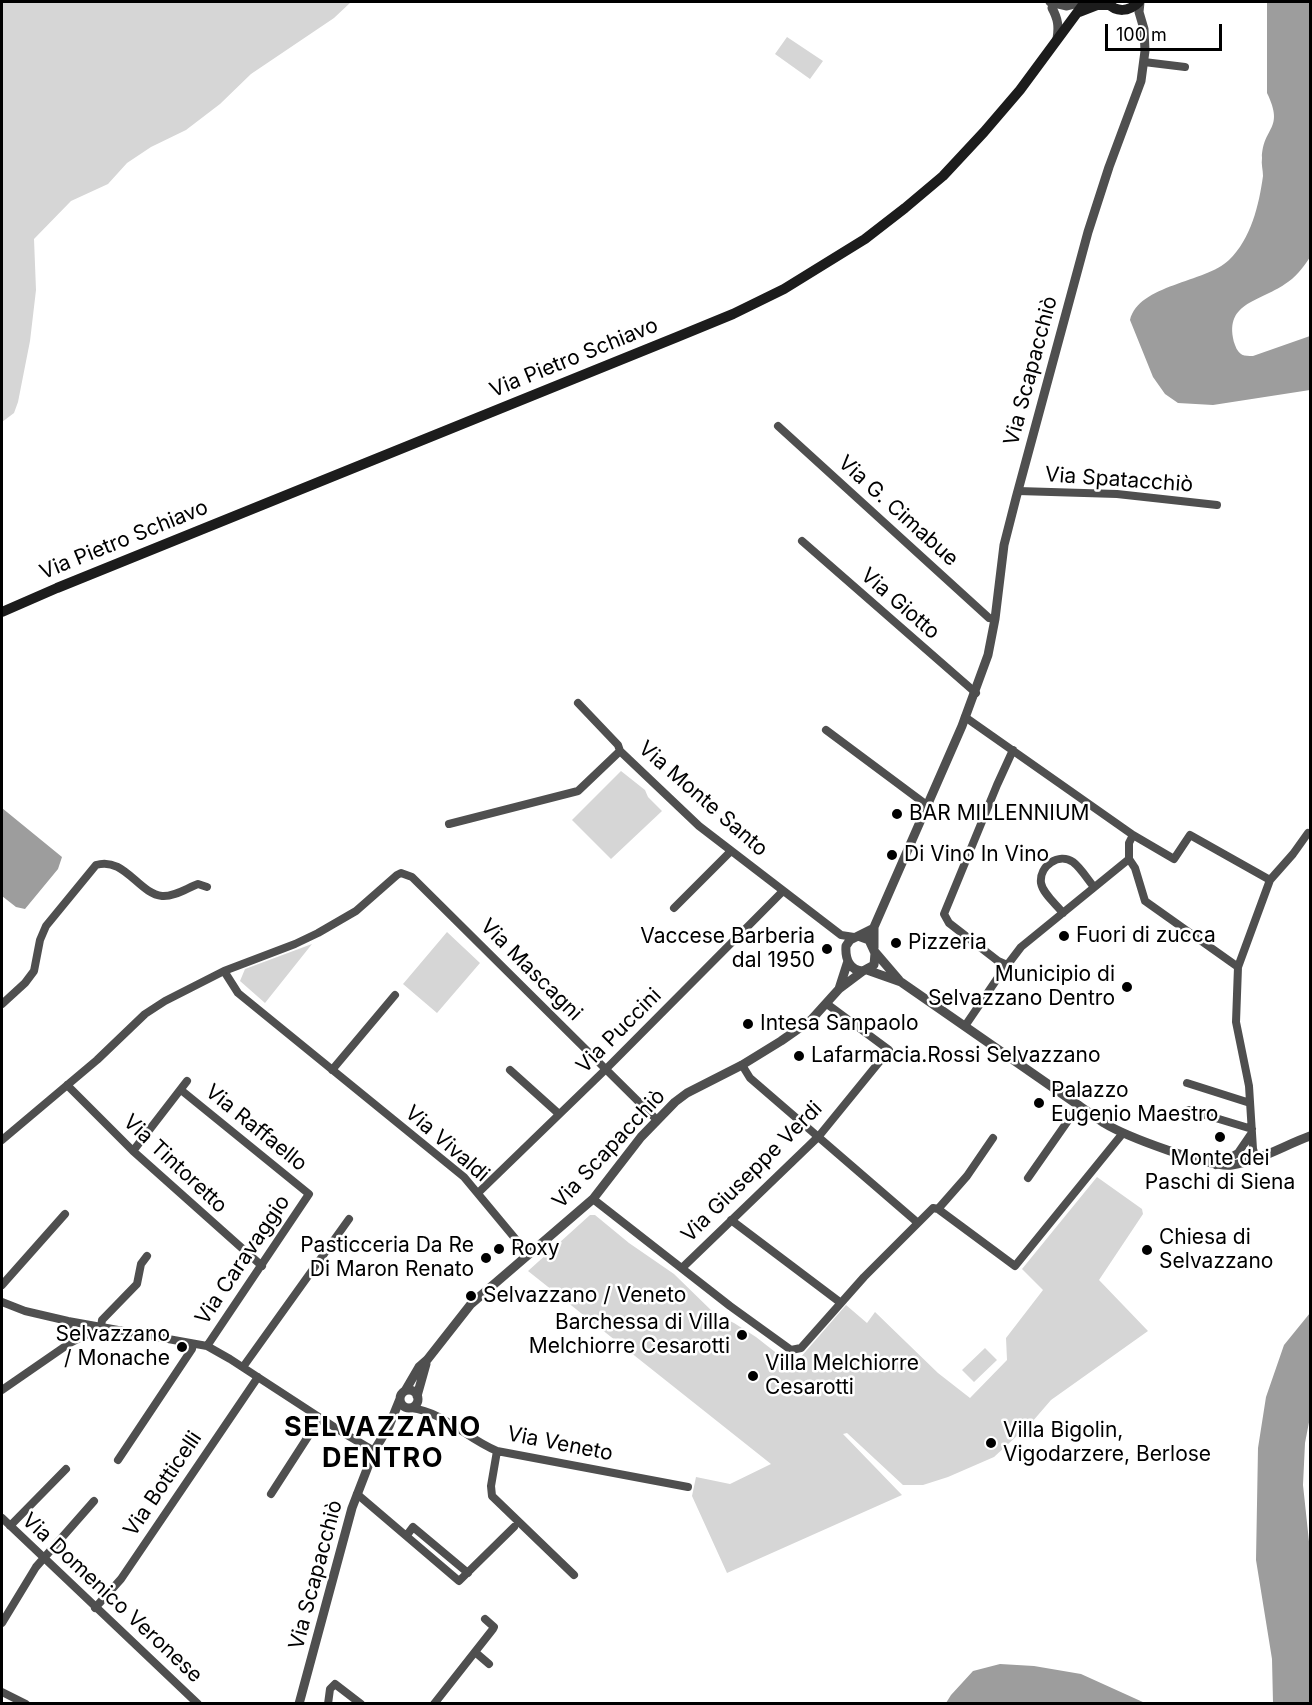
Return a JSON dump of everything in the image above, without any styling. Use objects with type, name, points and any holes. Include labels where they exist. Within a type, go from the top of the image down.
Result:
[{"type":"main road","name":"Via Pietro Schiavo","points":[[2,612],[733,314],[784,289],[865,239],[943,176],[1020,90],[1084,2]]},
{"type":"main road","points":[[1074,16],[1097,5],[1108,4],[1122,10],[1133,7],[1139,2]]},
{"type":"street","points":[[1049,4],[1067,6],[1084,2]]},
{"type":"street","name":"Via Scapacchiò","points":[[874,950],[874,928],[976,693],[988,655],[1004,545],[1018,491],[1084,244],[1109,167],[1134,102],[1144,62],[1145,39],[1139,2]]},
{"type":"street","points":[[1049,4],[1064,17],[1074,16]]},
{"type":"street","points":[[1049,4],[1058,18],[1057,39]]},
{"type":"street","points":[[1122,10],[1134,20],[1145,39]]},
{"type":"street","points":[[1144,62],[1185,67]]},
{"type":"street","name":"Via G. Cimabue","points":[[778,426],[989,618],[995,619]]},
{"type":"street","name":"Via Spatacchiò","points":[[1018,491],[1117,494],[1217,505]]},
{"type":"street","name":"Via Giotto","points":[[802,541],[976,693]]},
{"type":"street","name":"Via Monte Santo","points":[[578,703],[618,745],[620,751],[699,826],[841,935],[846,946]]},
{"type":"street","points":[[965,717],[1133,835],[1174,859],[1190,835],[1270,880]]},
{"type":"street","points":[[826,730],[928,806]]},
{"type":"street","points":[[1007,965],[998,961],[949,923],[944,914],[1013,750]]},
{"type":"street","points":[[449,824],[578,791],[620,751]]},
{"type":"street","points":[[1256,1158],[1251,1104],[1236,1022],[1238,967],[1270,880],[1308,834]]},
{"type":"street","points":[[1133,835],[1129,859],[1135,868],[1145,902],[1238,967]]},
{"type":"street","points":[[674,908],[731,851]]},
{"type":"street","points":[[1063,913],[1044,891],[1041,883],[1042,875],[1054,860],[1063,858],[1073,862],[1094,887]]},
{"type":"street","points":[[965,1026],[1021,947],[1129,859]]},
{"type":"street","points":[[2,1004],[25,983],[34,970],[40,940],[46,926],[96,865],[104,862],[122,870],[160,896],[168,896],[198,884],[207,887]]},
{"type":"street","name":"Via Mascagni","points":[[224,971],[318,933],[356,911],[397,875],[404,873],[412,877],[656,1119]]},
{"type":"street","name":"Via Puccini","points":[[478,1193],[605,1070],[783,891]]},
{"type":"street","points":[[874,928],[856,937],[846,946],[848,961],[856,970],[901,982]]},
{"type":"street","name":"Via Monte Santo","points":[[841,935],[856,937]]},
{"type":"street","points":[[856,937],[869,940],[874,950],[901,982],[1123,1133],[1215,1165],[1224,1166],[1242,1163],[1311,1136]]},
{"type":"street","points":[[866,971],[875,961],[874,950]]},
{"type":"street","name":"Via Scapacchiò","points":[[839,989],[848,961]]},
{"type":"street","points":[[2,1140],[116,1044],[145,1014],[165,1000],[224,971]]},
{"type":"street","name":"Via Vivaldi","points":[[224,971],[238,993],[464,1177],[528,1254]]},
{"type":"street","name":"Via Scapacchiò","points":[[299,1704],[345,1530],[357,1494],[374,1451],[419,1367],[471,1304],[592,1199],[656,1119],[687,1093],[742,1065],[781,1041],[810,1020],[839,989],[866,971]]},
{"type":"street","points":[[332,1070],[396,995]]},
{"type":"street","name":"Via Giuseppe Verdi","points":[[682,1268],[819,1136],[889,1050],[827,1004]]},
{"type":"street","points":[[742,1065],[750,1077],[918,1223]]},
{"type":"street","points":[[510,1070],[559,1114]]},
{"type":"street","name":"Via Raffaello","points":[[133,1151],[187,1081]]},
{"type":"street","points":[[1187,1083],[1251,1104]]},
{"type":"street","name":"Via Tintoretto","points":[[67,1085],[133,1151],[262,1266]]},
{"type":"street","name":"Via Raffaello","points":[[181,1090],[309,1194]]},
{"type":"street","points":[[1028,1178],[1079,1105]]},
{"type":"street","points":[[1189,1110],[1252,1131]]},
{"type":"street","points":[[1215,1165],[1238,1153],[1252,1131]]},
{"type":"street","points":[[592,1199],[790,1350],[801,1348],[933,1208],[938,1209],[1015,1266],[1123,1133]]},
{"type":"street","points":[[938,1209],[967,1176],[993,1138]]},
{"type":"street","points":[[1242,1163],[1245,1145]]},
{"type":"street","name":"Via Caravaggio","points":[[207,1346],[309,1194]]},
{"type":"street","points":[[2,1285],[65,1214]]},
{"type":"street","points":[[243,1367],[349,1219]]},
{"type":"street","points":[[731,1220],[841,1303]]},
{"type":"street","points":[[101,1327],[102,1320],[137,1284],[141,1264],[147,1256]]},
{"type":"street","points":[[2,1302],[25,1311],[68,1322],[207,1346],[374,1451]]},
{"type":"street","points":[[68,1322],[70,1343]]},
{"type":"street","points":[[2,1390],[70,1343],[101,1327]]},
{"type":"street","points":[[118,1460],[192,1349],[193,1344]]},
{"type":"street","name":"Via Scapacchiò","points":[[388,1426],[415,1406],[427,1360]]},
{"type":"street","name":"Via Botticelli","points":[[95,1608],[121,1579],[258,1377]]},
{"type":"street","points":[[411,1408],[403,1406],[403,1395],[411,1391],[417,1397]]},
{"type":"street","name":"Via Veneto","points":[[417,1397],[434,1414],[497,1451],[688,1486]]},
{"type":"street","name":"Via Veneto","points":[[411,1408],[434,1414]]},
{"type":"street","points":[[271,1494],[320,1418]]},
{"type":"street","points":[[497,1451],[491,1486],[492,1496],[574,1575]]},
{"type":"street","points":[[10,1527],[66,1469]]},
{"type":"street","points":[[357,1494],[406,1535],[413,1527],[468,1573],[514,1527]]},
{"type":"street","points":[[2,1623],[20,1591],[44,1559],[94,1501]]},
{"type":"street","name":"Via Domenico Veronese","points":[[2,1518],[198,1704]]},
{"type":"street","points":[[434,1704],[493,1629],[494,1627],[485,1619]]},
{"type":"street","points":[[475,1652],[489,1664]]},
{"type":"street","points":[[328,1704],[332,1685],[338,1685],[361,1704]]},
{"type":"street","points":[[2,1692],[26,1704]]},
{"type":"shaded area","points":[[2,2],[351,2],[334,18],[251,74],[220,104],[186,130],[151,147],[127,163],[108,184],[71,201],[34,239],[36,290],[30,341],[18,402],[14,413],[2,422]]},
{"type":"shaded area","points":[[1267,2],[1310,2],[1310,257],[1289,282],[1254,300],[1238,312],[1232,331],[1237,349],[1242,355],[1247,356],[1253,356],[1310,336],[1310,390],[1213,405],[1178,403],[1165,394],[1153,377],[1130,320],[1136,308],[1159,291],[1205,274],[1229,260],[1237,252],[1253,221],[1263,176],[1263,148],[1274,121],[1272,105],[1267,93]]},
{"type":"shaded area","points":[[787,37],[823,61],[810,79],[775,54]]},
{"type":"shaded area","points":[[621,771],[645,790],[648,797],[662,811],[611,859],[572,820]]},
{"type":"shaded area","points":[[2,808],[62,857],[58,869],[25,909],[16,907],[2,896]]},
{"type":"shaded area","points":[[447,932],[480,963],[437,1013],[403,984]]},
{"type":"shaded area","points":[[312,944],[265,1003],[240,981],[245,969]]},
{"type":"shaded area","points":[[1097,1177],[1142,1209],[1143,1214],[1099,1280],[1148,1331],[1051,1400],[1032,1422],[994,1457],[948,1477],[923,1485],[903,1485],[847,1433],[843,1434],[902,1495],[727,1573],[692,1496],[696,1477],[730,1484],[771,1464],[528,1271],[590,1215],[595,1215],[629,1243],[674,1274],[715,1314],[756,1337],[793,1366],[846,1305],[867,1323],[875,1312],[938,1373],[970,1398],[1007,1360],[1006,1338],[1043,1290],[1022,1269]]},
{"type":"shaded area","points":[[1310,1313],[1310,1417],[1305,1443],[1303,1485],[1310,1551],[1310,1703],[1273,1703],[1272,1659],[1256,1560],[1258,1448],[1266,1397],[1284,1345]]},
{"type":"shaded area","points":[[985,1348],[997,1360],[974,1382],[962,1370]]},
{"type":"shaded area","points":[[1000,1664],[1034,1666],[1081,1674],[1145,1703],[946,1703],[973,1671]]},
{"type":"place","name":"BAR MILLENNIUM","points":[[897,814]]},
{"type":"place","name":"Di Vino In Vino","points":[[892,855]]},
{"type":"place","name":"Fuori di zucca","points":[[1064,936]]},
{"type":"place","name":"Pizzeria","points":[[896,943]]},
{"type":"place","name":"Vaccese Barberia dal 1950","points":[[827,949]]},
{"type":"place","name":"Municipio di Selvazzano Dentro","points":[[1127,987]]},
{"type":"place","name":"Intesa Sanpaolo","points":[[748,1024]]},
{"type":"place","name":"Lafarmacia.Rossi Selvazzano","points":[[799,1056]]},
{"type":"place","name":"Palazzo Eugenio Maestro","points":[[1039,1103]]},
{"type":"place","name":"Monte dei Paschi di Siena","points":[[1220,1137]]},
{"type":"place","name":"Roxy","points":[[499,1249]]},
{"type":"place","name":"Chiesa di Selvazzano","points":[[1147,1250]]},
{"type":"place","name":"Pasticceria Da Re Di Maron Renato","points":[[486,1258]]},
{"type":"place","name":"Selvazzano / Veneto","points":[[471,1296]]},
{"type":"place","name":"Barchessa di Villa Melchiorre Cesarotti","points":[[742,1335]]},
{"type":"place","name":"Selvazzano / Monache","points":[[182,1347]]},
{"type":"place","name":"Villa Melchiorre Cesarotti","points":[[753,1376]]},
{"type":"place","name":"Villa Bigolin, Vigodarzere, Berlose","points":[[991,1443]]},
{"type":"district","name":"SELVAZZANO DENTRO","points":[[383,1444]]}]
